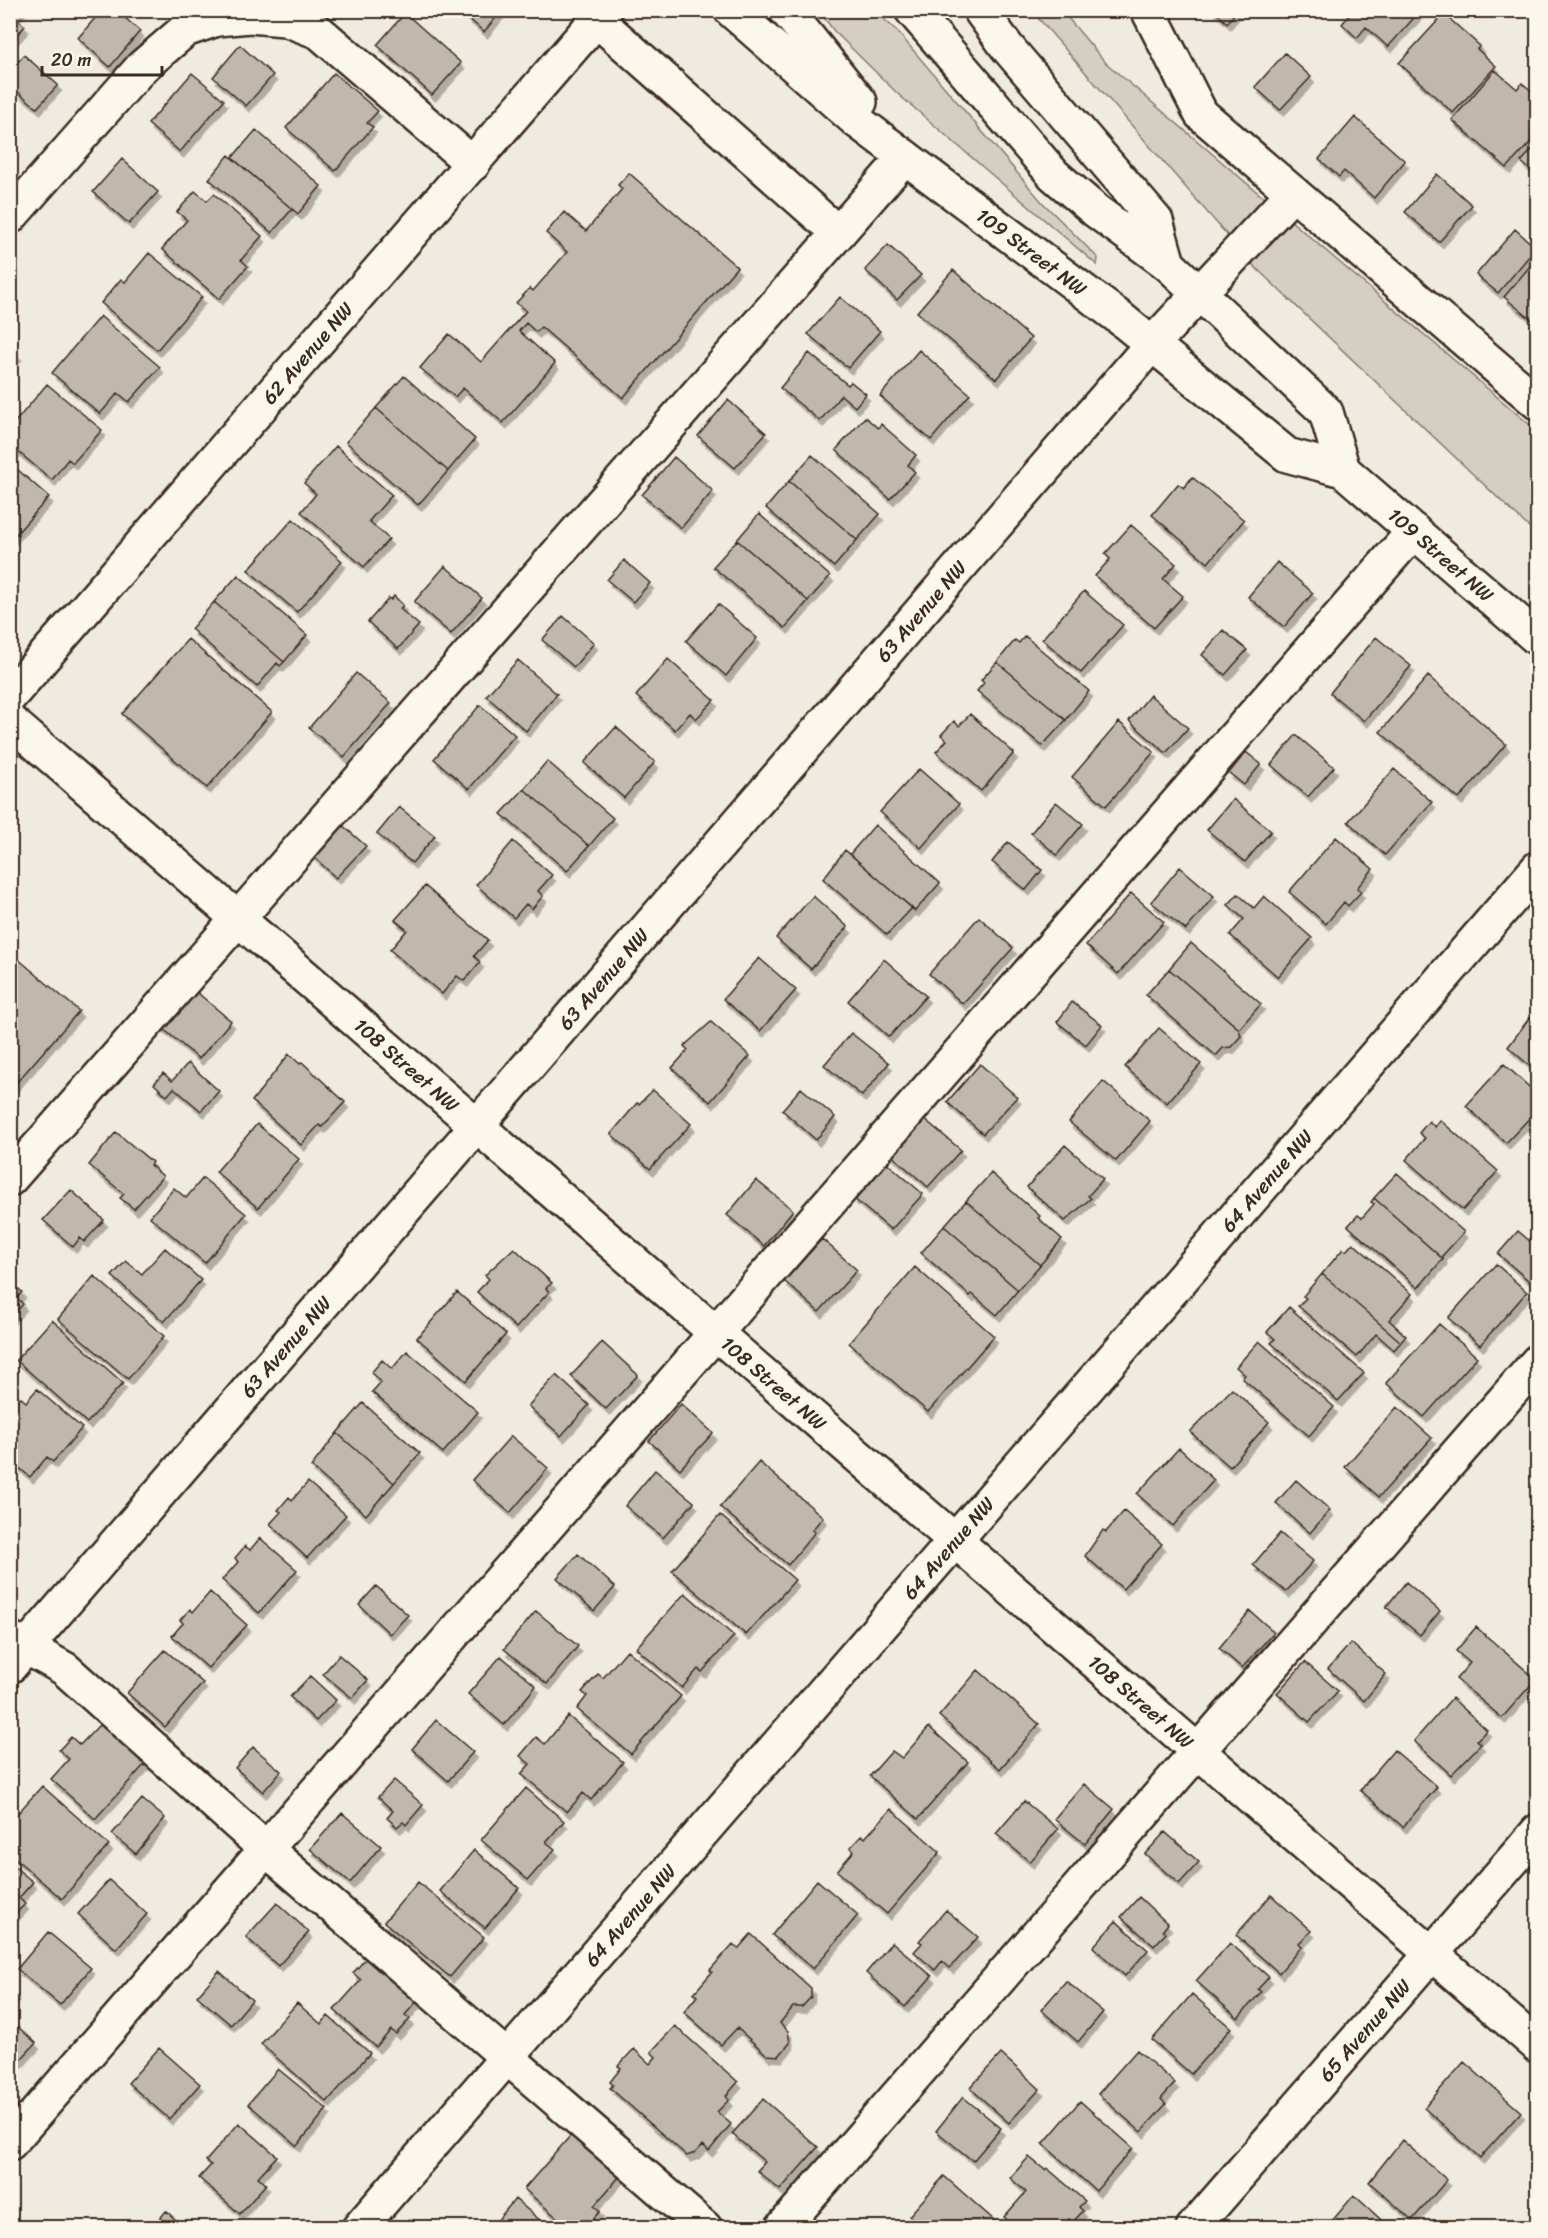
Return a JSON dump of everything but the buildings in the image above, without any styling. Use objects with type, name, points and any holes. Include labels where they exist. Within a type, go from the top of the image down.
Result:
[{"type":"street","name":"109 Street NW","points":[[732,10],[857,121],[1152,344],[1287,455],[1342,470],[1538,639]]},
{"type":"street","points":[[10,1179],[905,157],[786,10]]},
{"type":"street","points":[[912,10],[1054,175],[1096,211],[1168,264],[1326,412],[1342,470]]},
{"type":"street","points":[[980,10],[1007,47],[1156,221],[1168,264]]},
{"type":"street","points":[[1148,10],[1201,114],[1538,403]]},
{"type":"street","points":[[601,15],[838,232]]},
{"type":"street","name":"62 Avenue NW","points":[[10,696],[601,15]]},
{"type":"street","points":[[10,217],[142,68],[185,30],[217,19],[250,16],[285,19],[319,32],[472,164]]},
{"type":"street","name":"63 Avenue NW","points":[[16,1650],[478,1124],[1152,344],[1293,193]]},
{"type":"street","points":[[10,2143],[1414,531]]},
{"type":"street","name":"108 Street NW","points":[[10,721],[478,1124],[1538,2046]]},
{"type":"street","name":"64 Avenue NW","points":[[359,2228],[1538,868]]},
{"type":"street","points":[[782,2228],[1538,1361]]},
{"type":"street","points":[[16,1650],[65,1669],[267,1850],[509,2056],[705,2228]]},
{"type":"street","name":"65 Avenue NW","points":[[1193,2228],[1538,1831]]},
{"type":"shaded area","points":[[819,11],[875,11],[896,30],[1042,202],[1098,258],[1097,265],[899,95],[834,31]]},
{"type":"shaded area","points":[[1032,11],[1062,11],[1106,63],[1537,431],[1537,535],[1255,267]]}]
